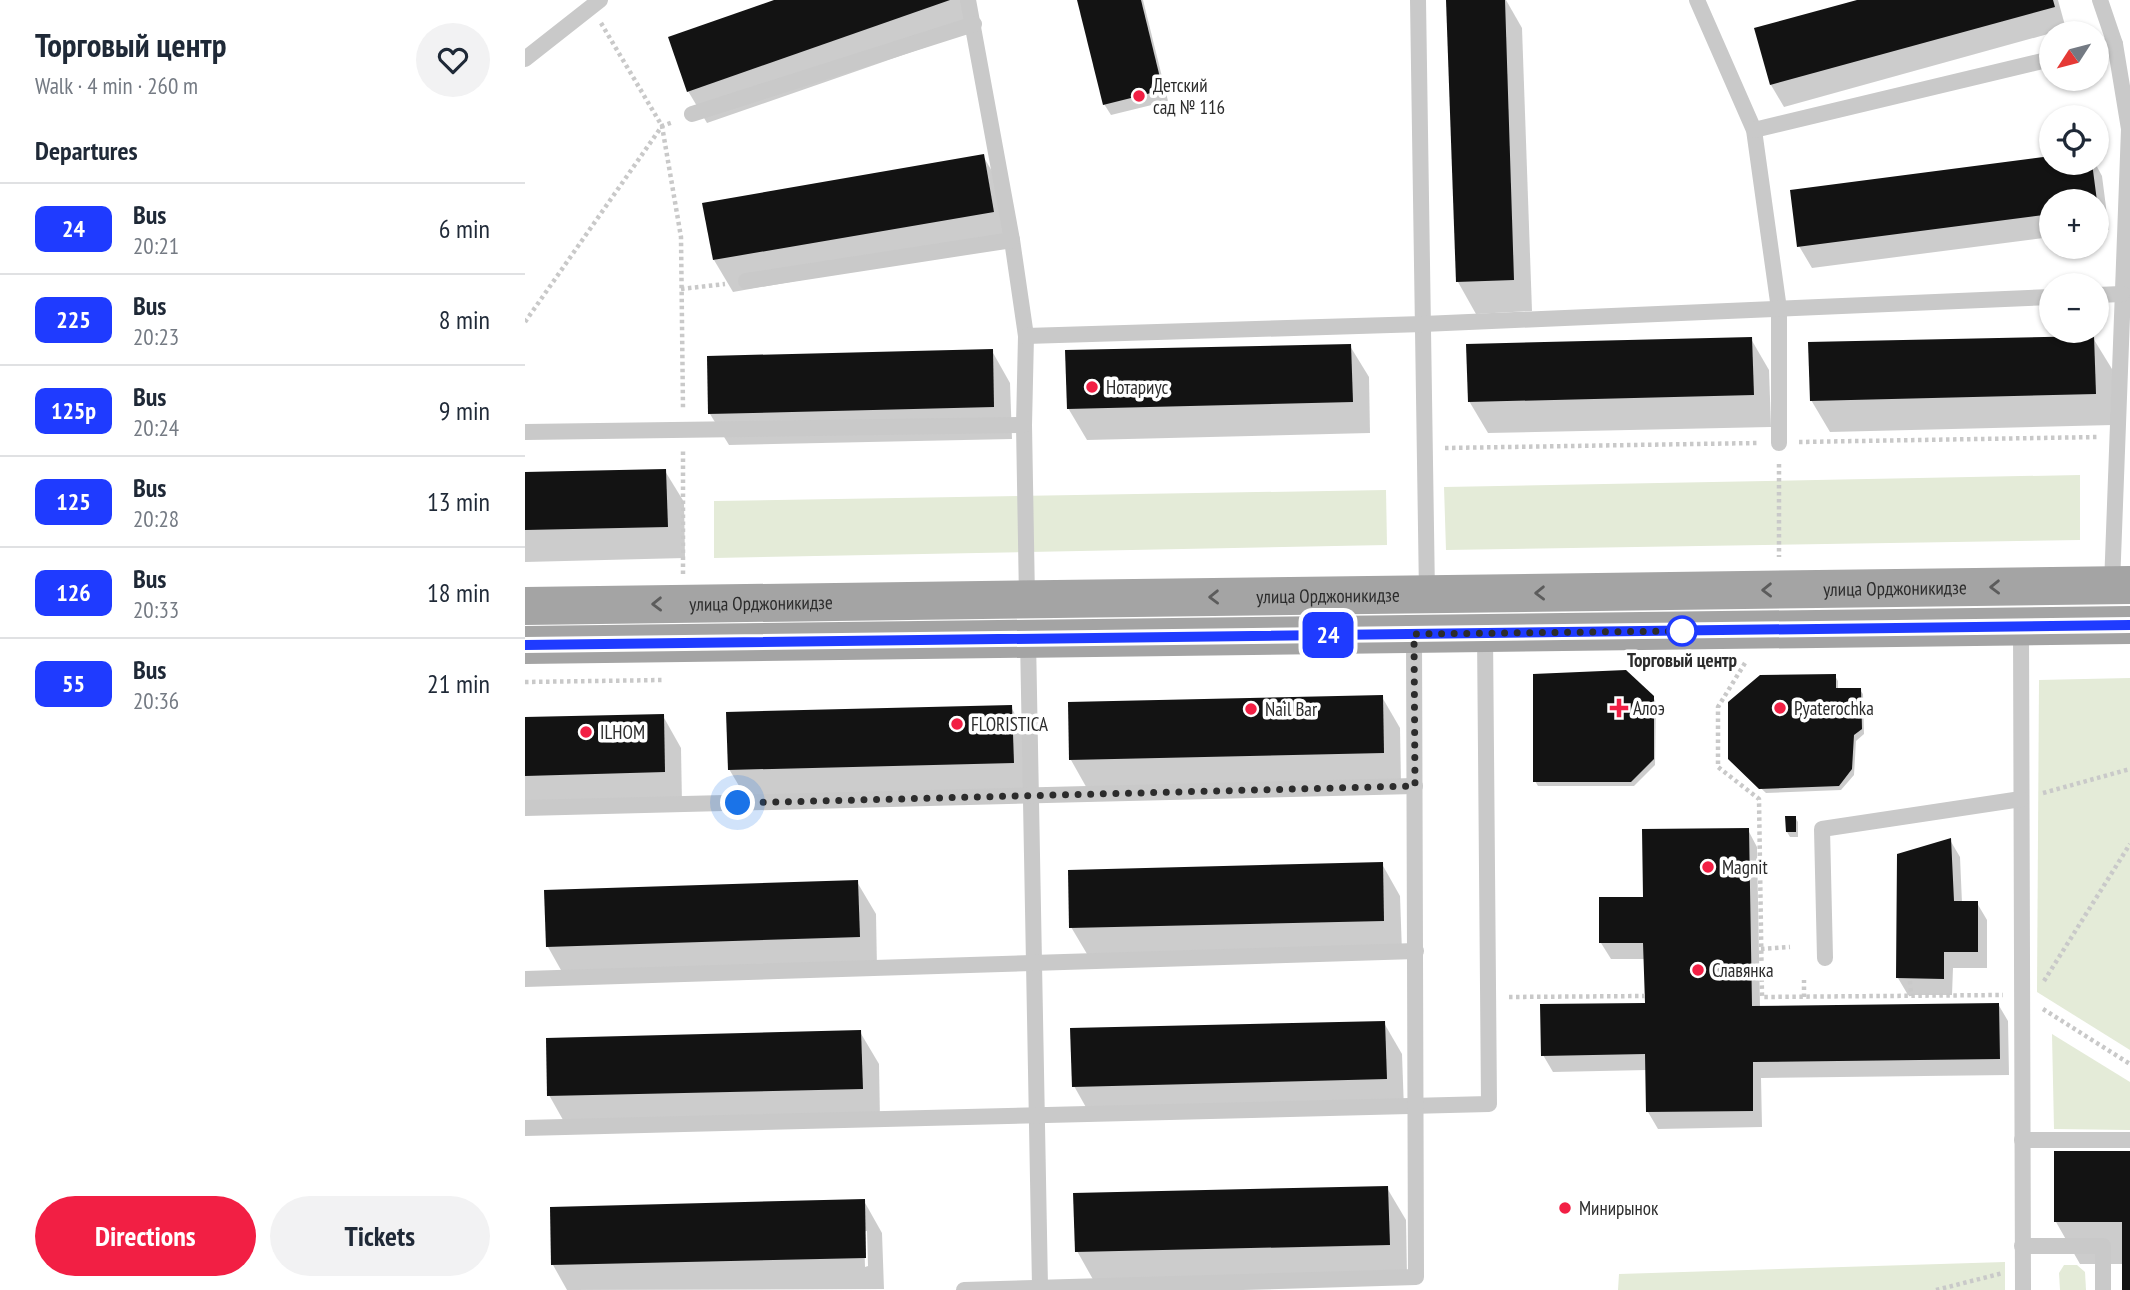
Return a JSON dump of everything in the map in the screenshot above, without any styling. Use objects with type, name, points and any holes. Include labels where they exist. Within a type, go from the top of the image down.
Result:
[{"type":"main road","name":"улица Орджоникидзе","points":[[525,606],[2121,585]]},
{"type":"main road","points":[[2021,626],[2026,612],[2034,602],[2045,593],[2063,586]]},
{"type":"main road","name":"улица Орджоникидзе","points":[[525,645],[2130,625]]},
{"type":"lane","points":[[968,0],[1012,240],[1026,336],[1024,425],[1027,599]]},
{"type":"lane","points":[[1418,0],[1427,594]]},
{"type":"lane","points":[[1697,0],[1754,130],[1779,309],[1779,443]]},
{"type":"lane","points":[[2099,0],[2125,69],[2129,129],[2122,294],[2121,585]]},
{"type":"lane","points":[[525,60],[596,3]]},
{"type":"lane","points":[[692,114],[974,24]]},
{"type":"lane","points":[[2109,45],[2115,44]]},
{"type":"lane","points":[[1754,130],[2039,62]]},
{"type":"lane","points":[[746,281],[1012,240]]},
{"type":"lane","points":[[2109,295],[2122,294]]},
{"type":"lane","points":[[1026,336],[1423,324],[2039,298]]},
{"type":"lane","points":[[525,432],[1024,425]]},
{"type":"lane","points":[[2021,626],[2022,1290]]},
{"type":"lane","points":[[964,1290],[1283,1285],[1416,1277],[1414,634]]},
{"type":"lane","points":[[525,1128],[1489,1104],[1485,634]]},
{"type":"lane","points":[[1028,639],[1040,1287]]},
{"type":"lane","points":[[525,808],[1415,786]]},
{"type":"lane","points":[[1825,958],[1822,829],[2021,799]]},
{"type":"lane","points":[[525,979],[1416,951]]},
{"type":"lane","points":[[2022,1140],[2130,1140]]},
{"type":"lane","points":[[2022,1246],[2103,1246],[2103,1290]]},
{"type":"path","points":[[596,3],[662,126],[681,237],[683,582]]},
{"type":"path","points":[[525,322],[662,126]]},
{"type":"path","points":[[681,289],[746,281]]},
{"type":"path","points":[[1779,443],[1779,558]]},
{"type":"path","points":[[2021,799],[2130,769]]},
{"type":"path","points":[[2022,995],[2037,992],[2130,844]]},
{"type":"path","points":[[1761,949],[1790,947]]},
{"type":"path","points":[[1804,980],[1804,997]]},
{"type":"path","points":[[1910,981],[1911,996]]},
{"type":"path","points":[[2022,995],[2130,1065]]},
{"type":"path","points":[[1488,998],[1645,996]]},
{"type":"path","points":[[1936,1290],[2005,1272],[2022,1272]]},
{"type":"green space","points":[[2080,475],[2080,540],[1446,550],[1444,487]]},
{"type":"green space","points":[[1386,490],[1387,545],[714,558],[714,501]]},
{"type":"green space","points":[[2130,678],[2130,1050],[2037,992],[2039,680]]},
{"type":"green space","points":[[2052,1034],[2130,1082],[2130,1130],[2054,1129]]},
{"type":"green space","points":[[2005,1262],[2005,1290],[1618,1290],[1619,1274]]},
{"type":"green space","points":[[2064,1265],[2077,1265],[2085,1272],[2086,1290],[2060,1290],[2059,1273]]},
{"type":"building","points":[[774,0],[950,0],[687,92],[668,37]]},
{"type":"building","points":[[1077,0],[1141,0],[1163,90],[1103,105]]},
{"type":"building","points":[[1446,0],[1505,0],[1514,280],[1456,282]]},
{"type":"building","points":[[1857,0],[2053,0],[2055,7],[1770,85],[1754,28]]},
{"type":"building","points":[[984,154],[994,212],[713,260],[702,203]]},
{"type":"building","points":[[2039,158],[2039,175],[2094,175],[2095,189],[2039,189],[2039,216],[1797,247],[1790,190]]},
{"type":"building","points":[[1752,337],[1754,395],[1468,402],[1466,344]]},
{"type":"building","points":[[2039,337],[2039,343],[2094,343],[2096,394],[1810,401],[1808,342]]},
{"type":"building","points":[[1351,344],[1353,402],[1067,409],[1065,350]]},
{"type":"building","points":[[993,349],[994,407],[708,414],[707,356]]},
{"type":"building","points":[[666,469],[668,527],[525,530],[525,472]]},
{"type":"building","points":[[1626,670],[1654,696],[1654,759],[1631,782],[1533,782],[1533,674]]},
{"type":"building","points":[[1836,674],[1836,688],[1861,688],[1862,729],[1854,735],[1852,769],[1839,786],[1759,789],[1728,759],[1728,702],[1760,675]]},
{"type":"building","points":[[1383,695],[1384,753],[1069,760],[1068,702]]},
{"type":"building","points":[[1012,705],[1014,763],[728,770],[726,712]]},
{"type":"building","points":[[664,714],[665,772],[525,776],[525,717]]},
{"type":"building","points":[[1785,816],[1796,816],[1796,832],[1786,832]]},
{"type":"building","name":"Славянка","points":[[1749,828],[1752,1006],[1999,1003],[2000,1059],[1753,1062],[1753,1111],[1646,1112],[1645,1054],[1541,1056],[1540,1004],[1645,1003],[1643,943],[1599,943],[1599,897],[1643,897],[1642,829]]},
{"type":"building","points":[[1951,838],[1954,901],[1978,901],[1978,952],[1944,952],[1944,979],[1896,978],[1897,854]]},
{"type":"building","points":[[1383,862],[1384,921],[1069,928],[1068,870]]},
{"type":"building","points":[[858,880],[860,937],[546,947],[544,890]]},
{"type":"building","points":[[1385,1021],[1387,1079],[1072,1087],[1070,1028]]},
{"type":"building","points":[[861,1030],[863,1089],[547,1096],[546,1038]]},
{"type":"building","points":[[2054,1151],[2130,1151],[2130,1290],[2122,1290],[2122,1222],[2054,1222]]},
{"type":"building","points":[[1388,1186],[1390,1245],[1075,1252],[1073,1193]]},
{"type":"building","points":[[865,1199],[866,1258],[551,1265],[550,1207]]},
{"type":"bus line","name":"24","points":[[525,645],[2130,625]]},
{"type":"place","name":"Детский сад № 116","points":[[1139,96]]},
{"type":"place","name":"Нотариус","points":[[1092,387]]},
{"type":"place","name":"Торговый центр","points":[[1682,631]]},
{"type":"place","name":"Алоэ","points":[[1619,708]]},
{"type":"place","name":"Pyaterochka","points":[[1780,708]]},
{"type":"place","name":"Nail Bar","points":[[1251,709]]},
{"type":"place","name":"FLORISTICA","points":[[957,724]]},
{"type":"place","name":"ILHOM","points":[[586,732]]},
{"type":"place","name":"Magnit","points":[[1708,867]]},
{"type":"place","name":"Славянка","points":[[1698,970]]},
{"type":"place","name":"Минирынок","points":[[1565,1208]]},
{"type":"route","points":[[738,803],[1415,786],[1414,634],[1682,631]]}]
